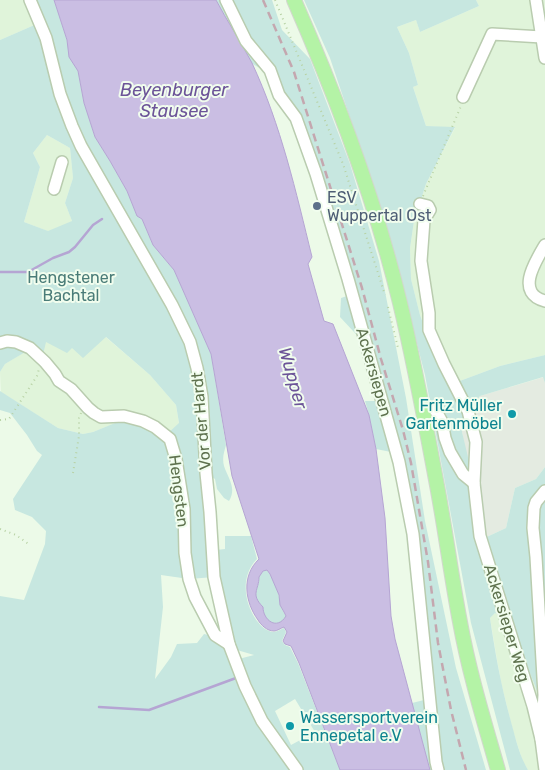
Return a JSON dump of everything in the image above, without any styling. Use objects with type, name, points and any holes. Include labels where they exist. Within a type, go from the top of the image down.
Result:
[{"type":"main road","points":[[294,0],[348,133],[370,197],[400,303],[436,479],[460,623],[476,694],[498,770]]},
{"type":"street","name":"Vor der Hardt","points":[[30,0],[46,38],[60,94],[81,146],[172,305],[190,342],[202,397],[214,577],[228,644],[262,721],[297,770]]},
{"type":"street","name":"Ackersiepen","points":[[226,0],[246,41],[270,70],[279,95],[296,118],[316,174],[340,254],[399,462],[413,534],[438,770]]},
{"type":"street","points":[[536,0],[543,30],[545,58]]},
{"type":"street","points":[[463,96],[492,34],[543,30]]},
{"type":"street","points":[[54,189],[62,162]]},
{"type":"street","points":[[420,204],[428,206],[430,210],[424,220],[421,261],[430,313],[429,330],[468,411],[476,442],[474,483]]},
{"type":"street","points":[[545,245],[531,272],[529,286],[532,294],[545,301]]},
{"type":"street","name":"Hengsten","points":[[0,343],[16,342],[30,348],[42,358],[59,381],[71,389],[84,405],[101,417],[124,416],[143,422],[155,427],[170,439],[176,459],[184,509],[185,553],[189,579],[215,635],[228,644]]},
{"type":"street","points":[[422,405],[431,407],[436,411],[442,422],[450,452],[463,474],[474,483]]},
{"type":"street","name":"Ackersieper Weg","points":[[474,483],[480,536],[533,706],[541,738]]},
{"type":"street","points":[[544,770],[541,738],[544,695],[533,528],[534,508],[536,502],[545,491]]},
{"type":"path","points":[[275,0],[344,164],[387,300]]},
{"type":"path","points":[[420,204],[462,106],[463,96]]},
{"type":"path","points":[[388,307],[398,349]]},
{"type":"path","points":[[0,420],[9,418],[13,413],[37,376],[42,358]]},
{"type":"path","points":[[73,473],[78,444],[79,418],[84,405]]},
{"type":"path","points":[[0,530],[16,535],[30,545]]},
{"type":"shaded area","points":[[0,0],[30,0],[39,23],[0,40]]},
{"type":"shaded area","points":[[476,0],[545,0],[545,355],[500,366],[457,382],[427,334],[420,315],[411,279],[410,248],[414,221],[426,184],[455,128],[426,126],[413,87],[418,85],[409,53],[397,27],[416,20],[420,32],[479,6]]},
{"type":"shaded area","points":[[47,135],[70,148],[73,178],[65,203],[72,221],[55,234],[24,222],[40,167],[33,153]]},
{"type":"shaded area","points":[[82,317],[150,375],[176,405],[179,424],[167,435],[121,421],[83,434],[58,428],[1,392],[0,372],[5,364]]},
{"type":"shaded area","points":[[544,377],[545,467],[536,479],[515,488],[506,528],[478,541],[472,522],[472,493],[462,432],[465,416],[480,396]]},
{"type":"shaded area","points":[[495,613],[504,618],[515,634],[544,709],[545,770],[528,770],[523,762],[513,731],[502,686],[490,618]]},
{"type":"green space","name":"Hengstener Bachtal","points":[[30,0],[54,0],[67,40],[70,57],[78,71],[84,103],[95,137],[127,191],[137,216],[142,219],[153,245],[174,270],[211,354],[226,445],[223,463],[231,483],[232,492],[229,501],[224,498],[217,489],[215,479],[206,473],[214,577],[189,579],[161,575],[163,607],[155,679],[171,657],[177,644],[197,643],[204,634],[218,637],[235,660],[254,655],[237,650],[232,638],[222,602],[216,550],[225,549],[225,536],[251,536],[257,559],[248,573],[246,581],[249,606],[257,621],[266,629],[273,632],[284,628],[286,632],[282,641],[290,647],[298,663],[340,770],[0,770],[0,596],[24,600],[45,544],[46,531],[32,517],[15,510],[13,499],[42,455],[37,451],[10,413],[0,410],[0,391],[58,428],[83,434],[120,421],[137,423],[166,435],[179,423],[176,405],[150,375],[106,337],[83,358],[72,348],[67,353],[46,342],[43,355],[27,351],[5,364],[0,372],[0,40],[39,23]],"holes":[[[47,135],[70,148],[73,178],[65,203],[72,221],[48,231],[24,222],[40,167],[33,153]],[[295,699],[315,732],[291,745],[275,711]]]},
{"type":"green space","points":[[216,0],[272,0],[282,30],[310,59],[350,164],[379,261],[406,398],[425,521],[456,668],[486,770],[430,770],[412,703],[432,698],[401,454],[376,449],[365,401],[382,401],[367,346],[340,317],[341,298],[350,295],[301,120],[270,74],[251,63]]},
{"type":"green space","points":[[304,0],[476,0],[479,6],[420,32],[416,20],[397,27],[409,53],[418,85],[413,87],[426,126],[455,127],[426,184],[414,221],[410,248],[411,279],[427,334],[457,382],[500,366],[545,355],[545,383],[543,377],[480,396],[465,416],[462,432],[472,474],[472,522],[478,541],[506,528],[515,488],[536,479],[545,467],[545,712],[515,634],[504,618],[495,613],[490,618],[498,668],[507,706],[520,752],[528,770],[510,770],[471,623],[425,375],[388,231],[330,58]]},
{"type":"green space","points":[[267,570],[276,587],[280,605],[286,617],[278,623],[267,620],[262,607],[256,599],[259,577],[263,571]]},
{"type":"water","name":"Beyenburger Stausee","points":[[54,0],[216,0],[252,63],[280,134],[287,159],[312,257],[308,264],[324,321],[333,324],[369,415],[376,449],[385,518],[391,616],[395,639],[430,770],[340,770],[299,663],[291,646],[283,641],[287,632],[284,627],[276,631],[267,629],[261,624],[250,605],[247,581],[249,573],[259,559],[232,476],[211,354],[174,270],[153,245],[142,219],[137,216],[127,191],[95,137],[84,103],[78,71],[69,57],[67,40]],"holes":[[[267,570],[279,595],[280,605],[286,616],[279,623],[268,620],[256,595],[259,577],[263,571]]]},
{"type":"waterway","points":[[0,272],[28,272],[53,258],[69,252],[93,225],[102,219]]},
{"type":"waterway","points":[[99,707],[149,710],[236,678]]},
{"type":"railway","points":[[263,0],[294,72],[362,288],[403,430],[411,463],[428,562],[438,643],[451,710],[466,770]]},
{"type":"place","name":"ESV Wuppertal Ost","points":[[317,206]]},
{"type":"place","name":"Fritz Müller Gartenmöbel","points":[[512,414]]},
{"type":"place","name":"Wassersportverein Ennepetal e.V","points":[[290,726]]},
{"type":"water label","name":"Wupper","points":[[293,378]]}]
